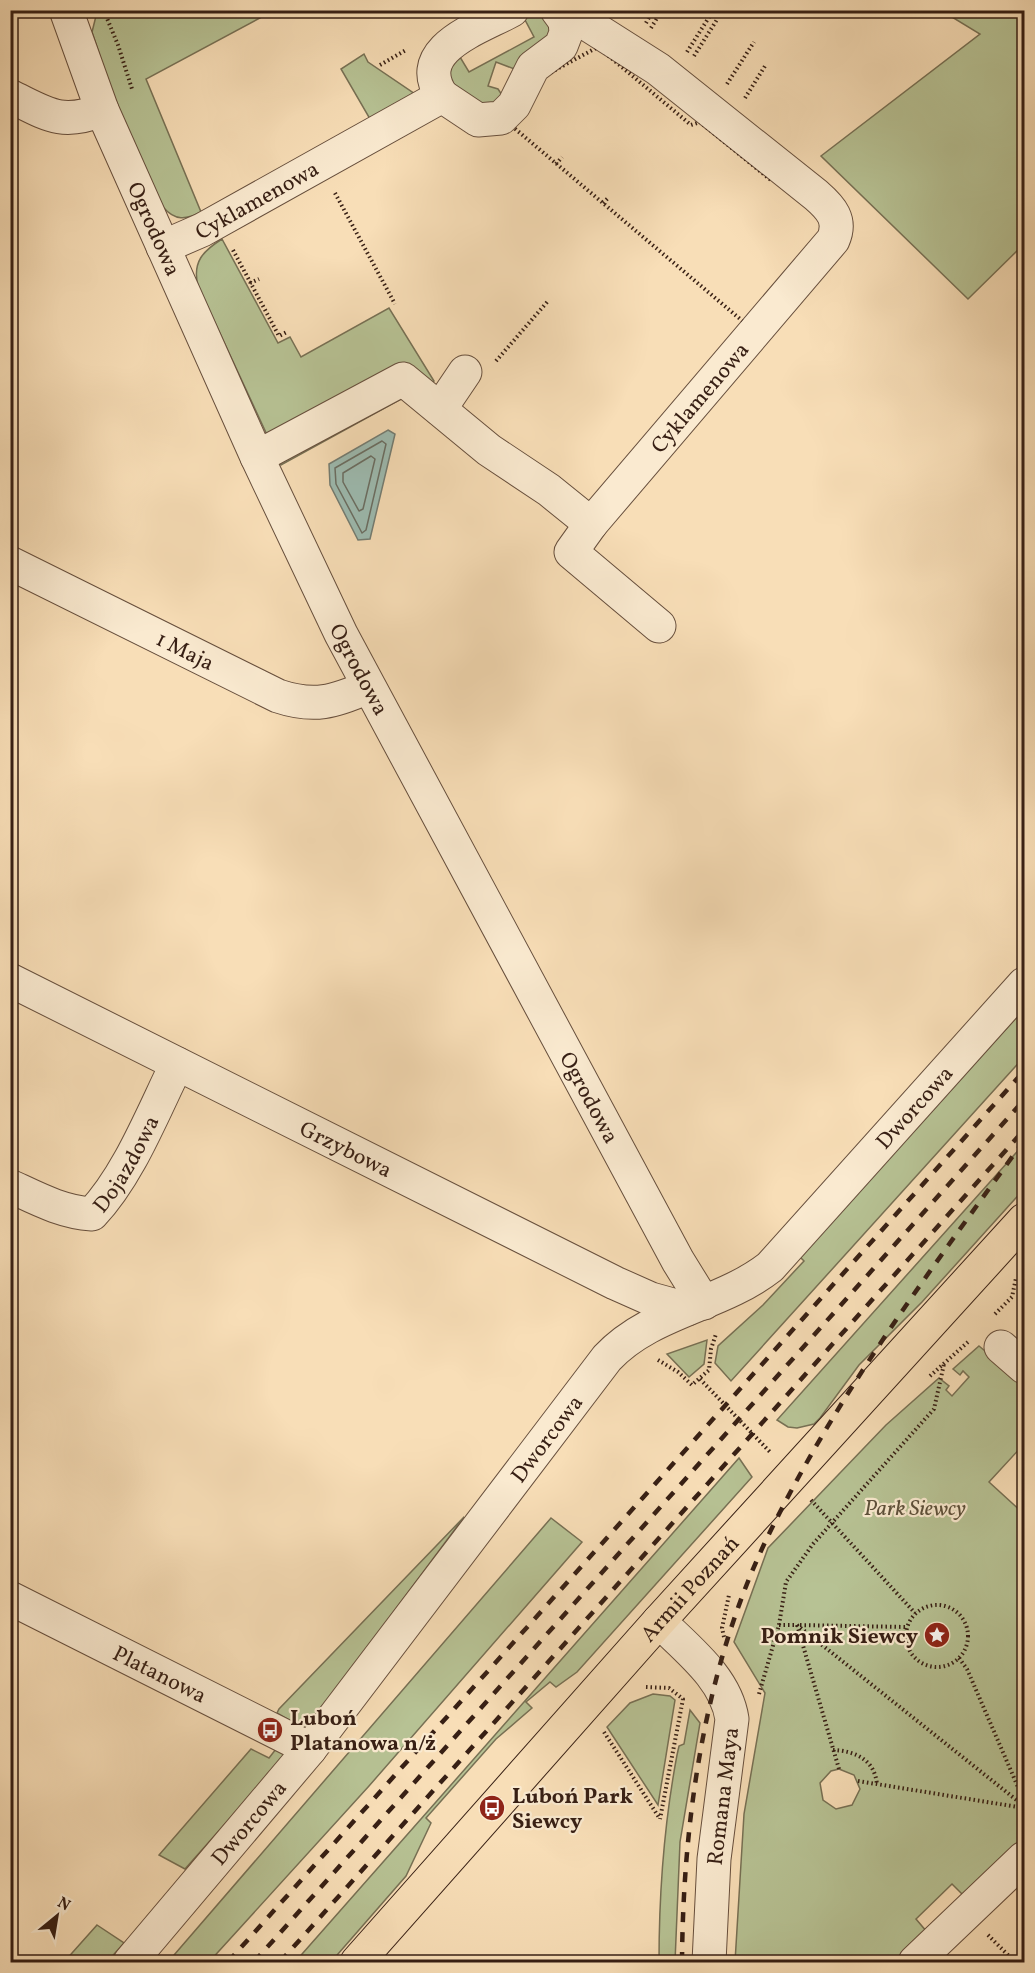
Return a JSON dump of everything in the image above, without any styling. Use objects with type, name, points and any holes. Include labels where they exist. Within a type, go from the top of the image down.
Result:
[{"type":"main road","name":"Armii Poznań","points":[[357,1962],[659,1621],[1024,1220]]},
{"type":"street","name":"Ogrodowa","points":[[66,10],[102,110],[256,457],[368,687],[673,1252],[703,1313]]},
{"type":"street","points":[[442,96],[434,79],[436,58],[442,50],[512,10]]},
{"type":"street","name":"Cyklamenowa","points":[[163,247],[202,230],[442,96],[478,120],[501,118],[514,105],[533,68],[561,46],[566,33],[561,16]]},
{"type":"street","name":"Cyklamenowa","points":[[561,16],[584,22],[658,69],[816,195],[833,211],[837,220],[837,231],[832,240],[591,524]]},
{"type":"street","points":[[10,96],[45,113],[66,119],[77,119],[102,110]]},
{"type":"street","points":[[440,409],[465,372]]},
{"type":"street","points":[[256,457],[404,379],[489,450],[549,490],[591,524],[571,552],[659,626]]},
{"type":"street","name":"1 Maja","points":[[10,563],[278,696],[306,704],[321,703],[368,687]]},
{"type":"street","name":"Grzybowa","points":[[10,980],[615,1283],[651,1299],[703,1313]]},
{"type":"street","name":"Dworcowa","points":[[130,1962],[310,1749],[607,1358],[632,1335],[703,1313],[770,1268],[1024,984]]},
{"type":"street","name":"Dojazdowa","points":[[10,1186],[49,1205],[72,1212],[92,1214],[106,1199],[124,1169],[177,1064]]},
{"type":"street","name":"Platanowa","points":[[10,1598],[310,1749]]},
{"type":"street","name":"Romana Maya","points":[[659,1621],[716,1680],[730,1704],[732,1719],[714,1859],[709,1962]]},
{"type":"street","points":[[915,1962],[1024,1858]]},
{"type":"path","points":[[684,57],[711,14]]},
{"type":"path","points":[[690,61],[718,18]]},
{"type":"path","points":[[722,92],[754,42]]},
{"type":"path","points":[[598,47],[691,124],[700,122],[772,181],[775,177],[815,211],[823,228],[819,238],[746,324],[556,164],[513,127],[525,113],[544,76],[598,47]]},
{"type":"path","points":[[556,164],[562,157]]},
{"type":"path","points":[[331,186],[395,304]]},
{"type":"path","points":[[603,203],[609,196]]},
{"type":"path","points":[[229,242],[279,336],[287,332]]},
{"type":"path","points":[[250,284],[259,279]]},
{"type":"path","points":[[465,372],[482,378],[548,301]]},
{"type":"path","points":[[654,1358],[678,1372],[692,1385],[709,1370],[711,1349],[703,1313]]},
{"type":"path","points":[[758,1697],[779,1625],[786,1582],[813,1544],[934,1409],[945,1363]]},
{"type":"path","points":[[700,1378],[707,1389],[777,1458]]},
{"type":"path","points":[[806,1495],[915,1612]]},
{"type":"path","points":[[937,1604],[950,1606],[960,1613],[969,1636],[966,1648],[959,1658],[949,1665],[926,1666],[916,1660],[908,1650],[906,1627],[915,1612],[925,1606],[937,1604]]},
{"type":"path","points":[[779,1625],[906,1627]]},
{"type":"path","points":[[797,1625],[839,1769]]},
{"type":"path","points":[[797,1625],[1024,1807]]},
{"type":"path","points":[[959,1658],[967,1669],[1024,1801]]},
{"type":"path","points":[[598,1724],[660,1819],[683,1699],[669,1688],[648,1687]]},
{"type":"path","points":[[833,1750],[857,1754],[865,1759],[876,1776],[877,1785]]},
{"type":"path","points":[[858,1781],[1024,1807]]},
{"type":"path","points":[[983,1930],[1015,1962]]},
{"type":"green space","points":[[103,11],[273,11],[146,79],[201,212],[196,215],[186,218],[176,217],[163,207],[114,99],[92,32],[96,16]]},
{"type":"green space","points":[[534,11],[542,11],[557,28],[517,70],[496,62],[488,86],[498,89],[506,101],[495,108],[454,93],[445,74],[457,52],[469,72],[534,37],[523,16]]},
{"type":"green space","points":[[942,11],[1024,11],[1024,244],[968,299],[821,156],[980,34]]},
{"type":"green space","points":[[364,54],[368,62],[415,94],[370,119],[341,69]]},
{"type":"green space","points":[[222,239],[278,343],[290,337],[301,357],[389,308],[434,381],[281,465],[198,286],[197,270],[201,258],[209,248]]},
{"type":"green space","points":[[1024,1009],[1024,1057],[731,1381],[715,1363],[718,1346],[763,1305],[804,1261],[800,1257]]},
{"type":"green space","points":[[1024,1144],[1024,1189],[922,1302],[859,1365],[820,1418],[814,1424],[797,1428],[788,1427],[777,1420]]},
{"type":"green space","points":[[707,1340],[704,1364],[689,1377],[667,1354]]},
{"type":"green space","name":"Park Siewcy","points":[[979,1346],[1024,1383],[1024,1444],[989,1482],[1024,1514],[1024,1837],[963,1895],[952,1884],[916,1919],[927,1932],[896,1962],[735,1962],[744,1814],[765,1693],[734,1642],[768,1548],[886,1425],[939,1378],[949,1386],[946,1390],[952,1396],[969,1377],[963,1371],[960,1375],[953,1369]],"holes":[[[839,1769],[854,1775],[860,1789],[852,1805],[836,1809],[823,1800],[820,1783],[831,1771]]]},
{"type":"green space","points":[[739,1458],[752,1477],[577,1672],[556,1687],[550,1682],[526,1702],[532,1708],[496,1739],[426,1818],[431,1823],[406,1876],[331,1962],[295,1962]]},
{"type":"green space","points":[[464,1517],[306,1730],[277,1713],[279,1709]]},
{"type":"green space","points":[[551,1518],[582,1542],[369,1786],[209,1962],[168,1962]]},
{"type":"green space","points":[[653,1694],[670,1696],[675,1700],[658,1805],[607,1727],[630,1703]]},
{"type":"green space","points":[[690,1710],[700,1723],[680,1842],[675,1962],[659,1962],[661,1884],[669,1807],[677,1755],[679,1746],[684,1744]]},
{"type":"green space","points":[[251,1749],[269,1758],[276,1749],[286,1755],[185,1869],[159,1855]]},
{"type":"green space","points":[[97,1925],[124,1943],[107,1962],[64,1962]]},
{"type":"water","points":[[388,430],[395,434],[370,539],[358,540],[330,485],[329,464]]},
{"type":"railway","points":[[228,1962],[1024,1071]]},
{"type":"railway","points":[[254,1962],[1024,1100]]},
{"type":"railway","points":[[280,1962],[1024,1130]]},
{"type":"railway","points":[[682,1962],[687,1853],[702,1743],[714,1689],[747,1584],[769,1534],[796,1483],[854,1383],[919,1287],[1020,1146]]},
{"type":"place","name":"Pomnik Siewcy","points":[[937,1635]]},
{"type":"place","name":"Luboń Platanowa n/ż","points":[[270,1730]]},
{"type":"place","name":"Luboń Park Siewcy","points":[[492,1808]]}]
